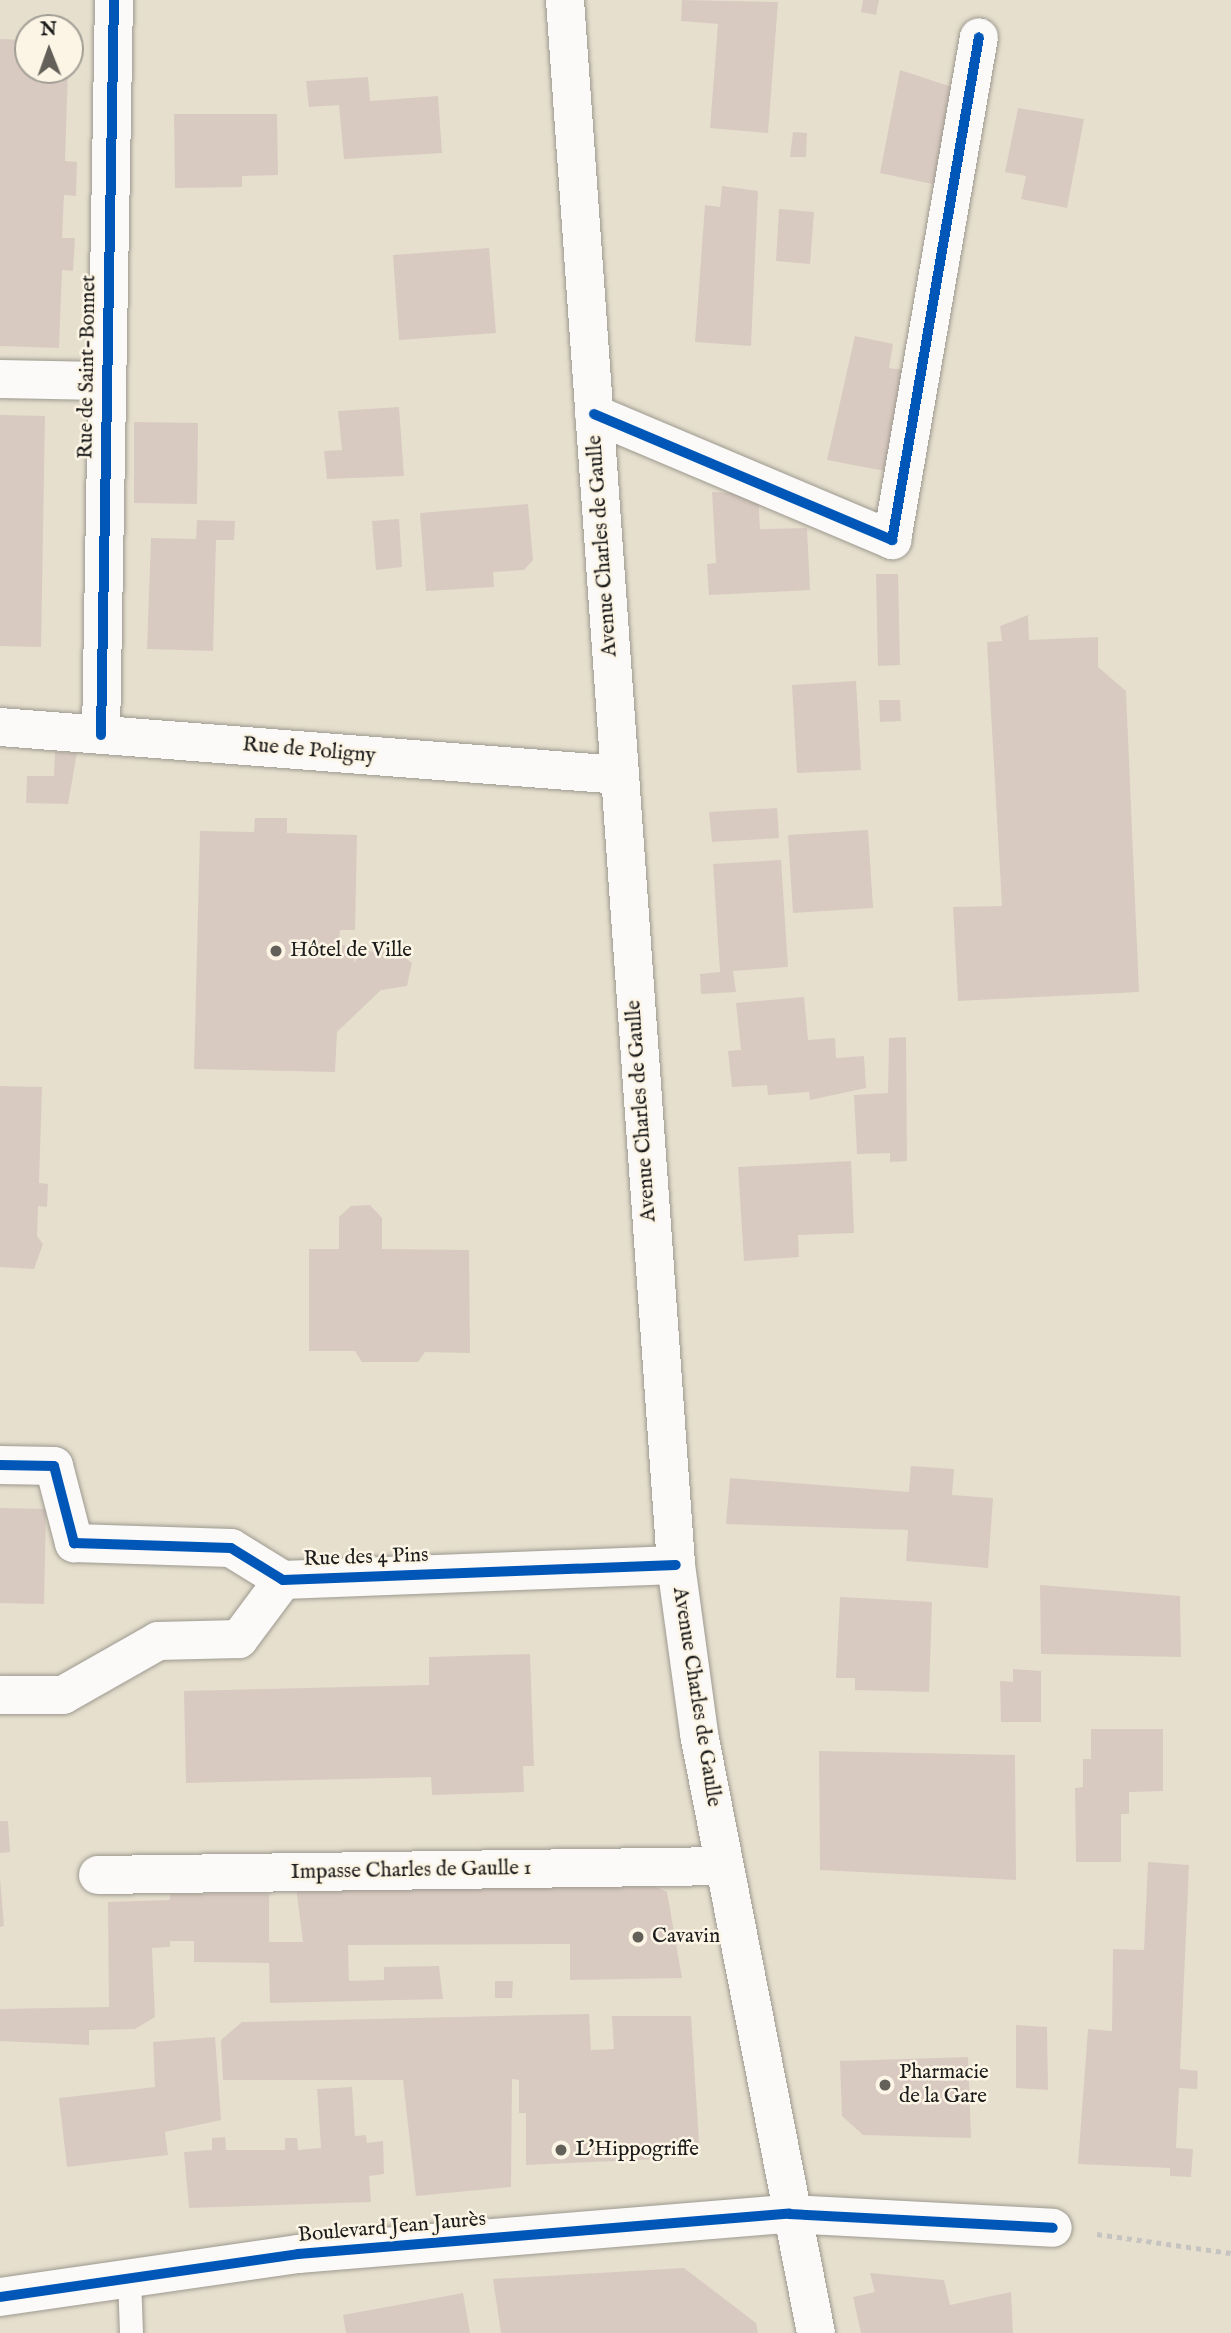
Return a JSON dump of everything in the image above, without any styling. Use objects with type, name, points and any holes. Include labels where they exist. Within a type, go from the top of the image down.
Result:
[{"type":"street","name":"Rue de Saint-Bonnet","points":[[101,735],[114,0]]},
{"type":"street","name":"Avenue Charles de Gaulle","points":[[565,0],[676,1565],[724,1866],[789,2214],[816,2333]]},
{"type":"street","points":[[594,414],[892,540],[979,37]]},
{"type":"street","points":[[0,379],[107,381]]},
{"type":"street","name":"Rue de Poligny","points":[[0,727],[619,775]]},
{"type":"street","name":"Rue des 4 Pins","points":[[0,1465],[54,1466],[74,1543],[232,1548],[283,1580],[676,1565]]},
{"type":"street","name":"Rue des 4 Pins","points":[[0,1695],[63,1695],[158,1641],[239,1639],[283,1580]]},
{"type":"street","name":"Impasse Charles de Gaulle 1","points":[[98,1875],[724,1866]]},
{"type":"street","name":"Boulevard Jean Jaurès","points":[[0,2297],[298,2254],[789,2214],[1054,2228]]},
{"type":"lane","points":[[130,2278],[131,2333]]},
{"type":"path","points":[[1054,2228],[1231,2253]]},
{"type":"building","points":[[682,0],[778,2],[768,133],[710,128],[718,24],[681,21]]},
{"type":"building","points":[[863,0],[879,0],[876,15],[861,12]]},
{"type":"building","points":[[0,39],[14,40],[14,84],[68,84],[65,161],[77,162],[76,196],[64,195],[62,238],[75,238],[73,271],[62,270],[59,348],[0,346]]},
{"type":"building","points":[[900,70],[955,88],[937,185],[880,173]]},
{"type":"building","points":[[368,77],[370,101],[438,96],[442,153],[344,159],[339,105],[309,107],[306,81]]},
{"type":"building","points":[[1018,108],[1084,119],[1067,208],[1021,199],[1026,176],[1005,172]]},
{"type":"building","points":[[174,114],[277,114],[278,175],[242,176],[242,187],[175,188]]},
{"type":"building","points":[[793,132],[807,133],[806,157],[790,157]]},
{"type":"building","points":[[722,186],[758,191],[751,346],[695,342],[705,205],[720,207]]},
{"type":"building","points":[[779,209],[814,212],[810,264],[776,261]]},
{"type":"building","points":[[489,248],[496,333],[399,340],[393,255]]},
{"type":"building","points":[[855,336],[893,344],[889,368],[904,370],[885,471],[827,460]]},
{"type":"building","points":[[399,407],[404,476],[327,479],[324,451],[342,450],[338,411]]},
{"type":"building","points":[[0,415],[45,416],[41,647],[0,646]]},
{"type":"building","points":[[134,422],[198,423],[197,504],[134,503]]},
{"type":"building","points":[[712,492],[758,494],[760,529],[807,528],[810,590],[709,595],[707,564],[716,563]]},
{"type":"building","points":[[528,504],[533,560],[524,570],[493,572],[494,587],[426,591],[420,513]]},
{"type":"building","points":[[399,519],[402,567],[376,570],[372,521]]},
{"type":"building","points":[[197,520],[235,521],[234,540],[216,540],[213,651],[147,649],[151,538],[196,539]]},
{"type":"building","points":[[876,574],[898,574],[900,665],[878,666]]},
{"type":"building","points":[[1028,615],[1029,640],[1098,637],[1098,667],[1126,691],[1139,992],[958,1001],[953,907],[1002,906],[987,642],[1002,641],[1000,626]]},
{"type":"building","points":[[856,681],[861,770],[797,773],[792,685]]},
{"type":"building","points":[[879,700],[900,700],[901,721],[880,722]]},
{"type":"building","points":[[55,752],[77,753],[68,804],[26,803],[27,776],[54,776]]},
{"type":"building","points":[[777,808],[779,838],[712,842],[709,812]]},
{"type":"building","name":"Hôtel de Ville","points":[[255,818],[287,818],[287,833],[357,835],[355,930],[340,930],[339,945],[354,946],[354,963],[361,951],[398,952],[412,963],[407,986],[381,990],[337,1032],[335,1072],[194,1069],[200,831],[254,832]]},
{"type":"building","points":[[868,830],[873,908],[793,913],[788,835]]},
{"type":"building","points":[[781,860],[788,967],[733,971],[736,992],[701,994],[700,974],[720,972],[713,864]]},
{"type":"building","points":[[804,997],[808,1040],[835,1038],[836,1058],[864,1056],[866,1088],[810,1100],[809,1092],[768,1095],[767,1085],[732,1087],[728,1051],[741,1050],[736,1003]]},
{"type":"building","points":[[906,1037],[907,1161],[890,1162],[890,1153],[857,1154],[854,1095],[888,1093],[889,1038]]},
{"type":"building","points":[[0,1086],[42,1087],[39,1183],[48,1184],[47,1207],[38,1206],[37,1236],[43,1244],[34,1269],[0,1267]]},
{"type":"building","points":[[851,1161],[854,1233],[798,1235],[799,1257],[744,1261],[738,1167]]},
{"type":"building","points":[[370,1205],[382,1218],[382,1249],[469,1250],[470,1353],[425,1352],[418,1362],[362,1362],[355,1351],[309,1351],[309,1249],[339,1249],[339,1217],[351,1206]]},
{"type":"building","points":[[911,1466],[954,1469],[952,1495],[993,1498],[988,1568],[906,1561],[908,1530],[726,1524],[730,1478],[909,1492]]},
{"type":"building","points":[[0,1508],[46,1509],[44,1604],[0,1603]]},
{"type":"building","points":[[1040,1585],[1180,1596],[1181,1657],[1041,1654]]},
{"type":"building","points":[[840,1597],[932,1602],[929,1692],[855,1690],[855,1678],[836,1678]]},
{"type":"building","points":[[530,1654],[534,1766],[523,1766],[524,1792],[432,1795],[431,1777],[186,1783],[184,1691],[429,1685],[429,1657]]},
{"type":"building","points":[[1013,1669],[1041,1671],[1041,1722],[1001,1722],[1000,1681],[1013,1682]]},
{"type":"building","points":[[1091,1729],[1163,1729],[1163,1791],[1129,1792],[1129,1814],[1121,1814],[1121,1862],[1076,1862],[1075,1788],[1083,1787],[1083,1759],[1091,1759]]},
{"type":"building","points":[[819,1751],[1015,1755],[1016,1880],[820,1870]]},
{"type":"building","points":[[0,1821],[8,1821],[10,1852],[0,1853]]},
{"type":"building","points":[[1148,1862],[1189,1865],[1180,2069],[1198,2071],[1197,2089],[1179,2088],[1176,2148],[1193,2149],[1191,2177],[1170,2176],[1170,2168],[1078,2164],[1088,2029],[1112,2031],[1113,1949],[1144,1950]]},
{"type":"building","points":[[0,1878],[4,1926],[0,1927]]},
{"type":"building","points":[[652,1885],[667,1892],[682,1978],[570,1980],[570,1944],[348,1945],[349,1981],[384,1980],[384,1967],[439,1966],[443,1999],[270,2003],[269,1963],[194,1962],[194,1941],[170,1941],[170,1947],[152,1948],[155,2017],[135,2029],[89,2030],[89,2045],[0,2041],[0,2009],[109,2007],[108,1902],[170,1900],[170,1894],[269,1894],[269,1942],[303,1942],[296,1887]]},
{"type":"building","points":[[495,1981],[513,1981],[512,1998],[495,1998]]},
{"type":"building","points":[[589,2014],[591,2050],[614,2049],[612,2016],[691,2016],[699,2143],[680,2158],[526,2165],[526,2113],[519,2113],[519,2080],[512,2079],[511,2187],[416,2196],[403,2080],[223,2080],[221,2040],[242,2022]]},
{"type":"building","points":[[1016,2025],[1047,2027],[1048,2090],[1016,2088]]},
{"type":"building","points":[[215,2037],[221,2120],[165,2132],[168,2155],[67,2167],[59,2098],[155,2087],[153,2042]]},
{"type":"building","points":[[968,2057],[971,2138],[863,2135],[842,2116],[840,2061]]},
{"type":"building","points":[[352,2087],[355,2136],[366,2135],[367,2143],[383,2141],[384,2174],[369,2176],[371,2202],[189,2208],[184,2152],[212,2150],[212,2138],[225,2137],[226,2150],[285,2150],[285,2138],[297,2138],[298,2150],[321,2148],[317,2089]]},
{"type":"building","points":[[684,2268],[756,2323],[758,2333],[501,2333],[493,2279]]},
{"type":"building","points":[[870,2273],[944,2280],[950,2305],[1011,2292],[1013,2333],[861,2333],[853,2297],[875,2292]]},
{"type":"building","points":[[463,2293],[470,2333],[346,2333],[343,2315]]},
{"type":"cycle path","points":[[101,735],[114,0]]},
{"type":"cycle path","points":[[594,414],[892,540],[979,37]]},
{"type":"cycle path","points":[[0,1465],[54,1466],[74,1543],[231,1548],[283,1580],[676,1565]]},
{"type":"cycle path","points":[[0,2297],[298,2254],[789,2214],[1053,2228]]},
{"type":"place","name":"Hôtel de Ville","points":[[276,951]]},
{"type":"place","name":"Cavavin","points":[[638,1937]]},
{"type":"place","name":"Pharmacie de la Gare","points":[[885,2085]]},
{"type":"place","name":"L'Hippogriffe","points":[[561,2150]]}]
